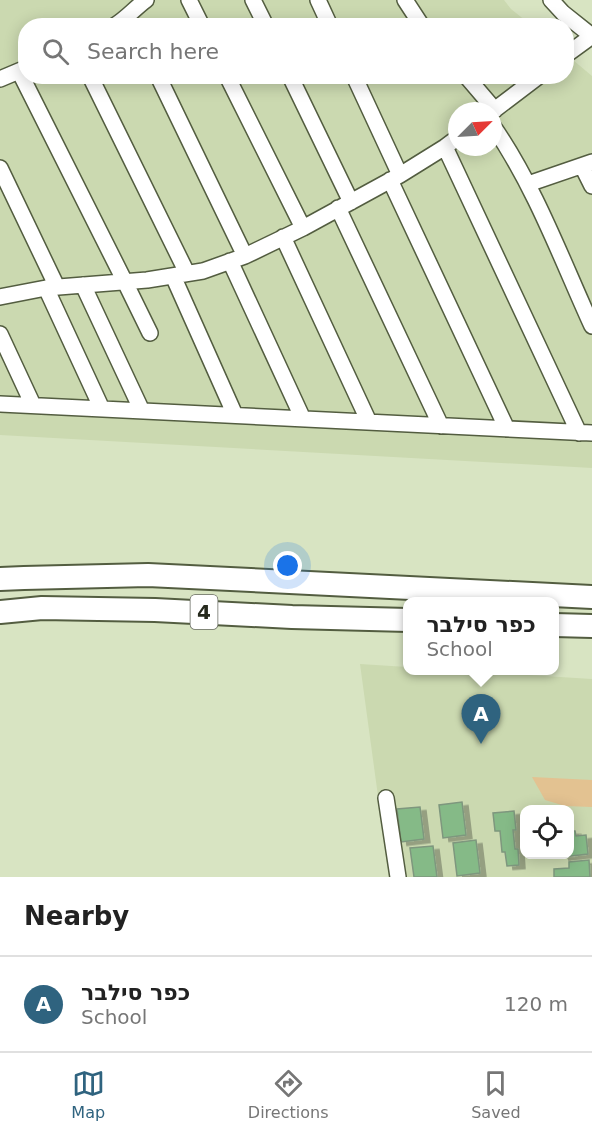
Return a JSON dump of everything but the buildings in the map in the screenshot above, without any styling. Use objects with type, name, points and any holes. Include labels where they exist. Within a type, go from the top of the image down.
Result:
[{"type":"highway","name":"4","points":[[0,579],[148,575],[592,597]]},
{"type":"highway","name":"4","points":[[0,612],[42,608],[155,610],[403,620]]},
{"type":"highway","points":[[559,625],[592,627]]},
{"type":"street","points":[[132,18],[146,0]]},
{"type":"street","points":[[189,0],[197,18]]},
{"type":"street","points":[[254,0],[262,18]]},
{"type":"street","points":[[318,0],[326,18]]},
{"type":"street","points":[[405,0],[417,18]]},
{"type":"street","points":[[551,0],[569,18]]},
{"type":"street","points":[[574,22],[592,36],[574,50]]},
{"type":"street","points":[[0,79],[18,71]]},
{"type":"street","points":[[29,84],[150,333]]},
{"type":"street","points":[[94,84],[180,274],[235,416]]},
{"type":"street","points":[[162,84],[246,256]]},
{"type":"street","points":[[231,84],[303,228]]},
{"type":"street","points":[[293,84],[441,426]]},
{"type":"street","points":[[357,84],[395,177],[507,429]]},
{"type":"street","points":[[473,84],[487,102]]},
{"type":"street","points":[[502,104],[528,84]]},
{"type":"street","points":[[502,140],[528,184],[592,326]]},
{"type":"street","points":[[0,297],[51,288],[125,282],[203,271],[246,256],[303,228],[448,145]]},
{"type":"street","points":[[0,404],[585,433],[457,156]]},
{"type":"street","points":[[528,184],[587,164],[592,186]]},
{"type":"street","points":[[0,168],[102,409]]},
{"type":"street","points":[[284,237],[369,422]]},
{"type":"street","points":[[231,261],[303,419]]},
{"type":"street","points":[[83,285],[142,411]]},
{"type":"street","points":[[0,334],[33,405]]},
{"type":"street","points":[[386,798],[398,877]]},
{"type":"shaded area","points":[[0,0],[504,0],[522,18],[18,18],[18,84],[574,84],[574,61],[592,76],[592,468],[0,435]]},
{"type":"shaded area","points":[[360,664],[403,667],[403,675],[527,675],[592,679],[592,877],[389,877]]},
{"type":"shaded area","points":[[532,777],[592,780],[592,807],[562,805],[545,800]]},
{"type":"place","name":"כפר סילבר","points":[[481,744]]}]
